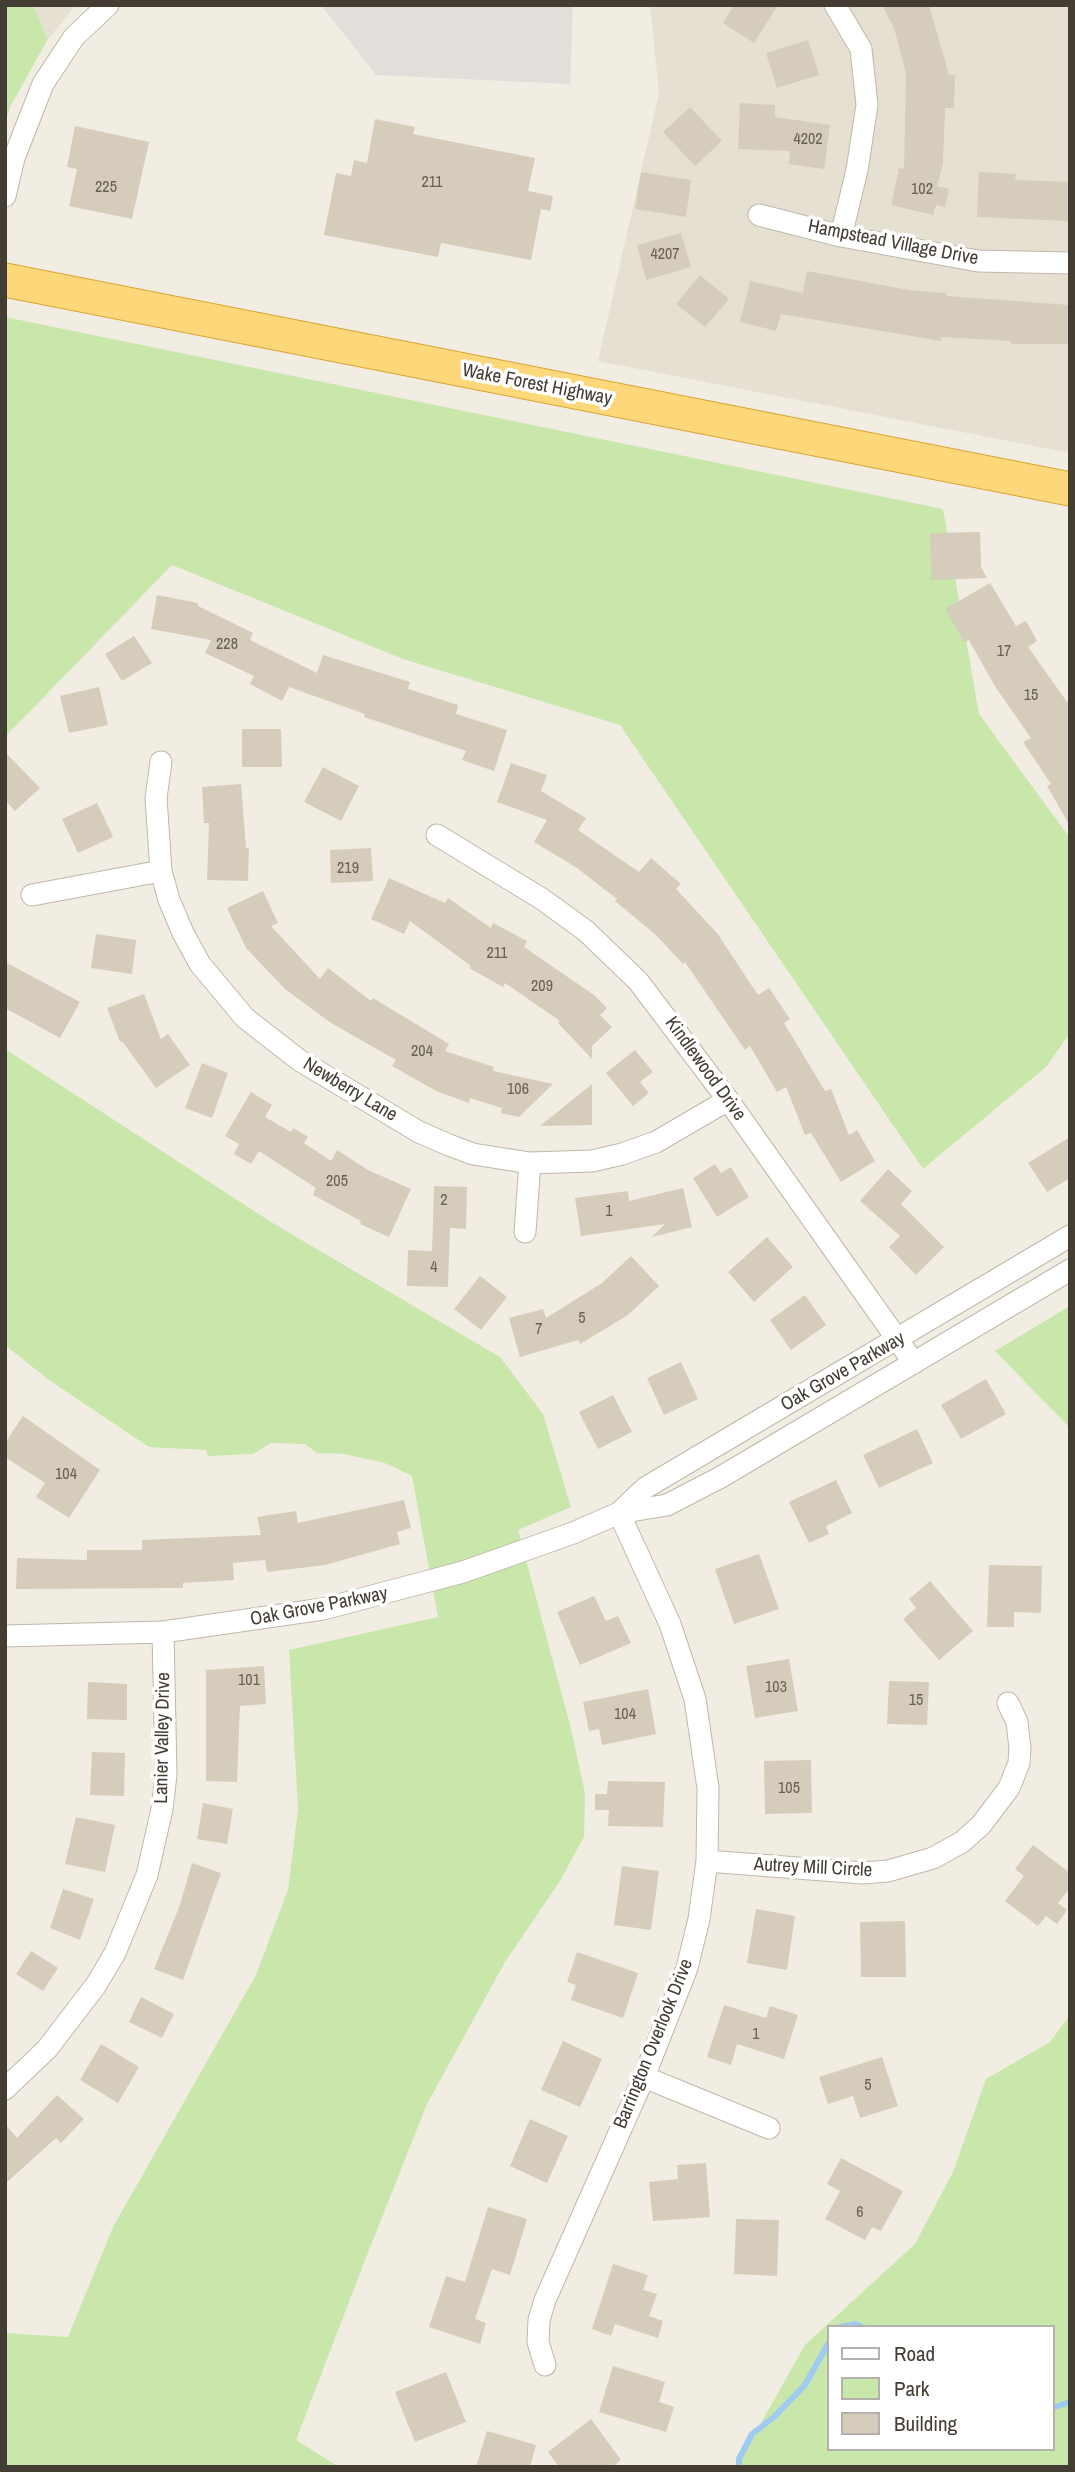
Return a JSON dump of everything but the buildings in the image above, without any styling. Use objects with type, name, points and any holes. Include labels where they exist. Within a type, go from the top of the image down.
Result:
[{"type":"highway","name":"Wake Forest Highway","points":[[5,280],[1070,489]]},
{"type":"street","points":[[5,195],[14,158],[43,85],[74,37],[108,5]]},
{"type":"street","points":[[835,5],[861,49],[867,105],[857,170],[841,236]]},
{"type":"street","name":"Hampstead Village Drive","points":[[760,215],[841,236],[978,261],[1070,263]]},
{"type":"street","name":"Newberry Lane","points":[[161,762],[156,798],[161,871],[169,900],[200,964],[245,1018],[273,1041],[299,1060],[419,1132],[473,1154],[530,1163],[592,1161],[656,1142],[728,1100]]},
{"type":"street","name":"Kindlewood Drive","points":[[437,835],[542,899],[594,938],[638,981],[728,1100],[914,1363]]},
{"type":"street","points":[[32,895],[161,871]]},
{"type":"street","points":[[525,1232],[530,1163]]},
{"type":"street","name":"Oak Grove Parkway","points":[[619,1513],[645,1488],[1070,1236]]},
{"type":"street","name":"Oak Grove Parkway","points":[[5,1636],[163,1632],[246,1622],[394,1592],[499,1559],[619,1513],[667,1505],[710,1483],[1070,1270]]},
{"type":"street","name":"Barrington Overlook Drive","points":[[545,2365],[538,2342],[539,2320],[545,2300],[643,2077],[687,1968],[699,1919],[707,1861],[708,1788],[695,1699],[670,1624],[619,1513]]},
{"type":"street","name":"Lanier Valley Drive","points":[[5,2090],[47,2049],[96,1985],[115,1953],[147,1875],[162,1809],[166,1774],[168,1733],[163,1632]]},
{"type":"street","name":"Autrey Mill Circle","points":[[707,1861],[862,1873],[888,1871],[933,1858],[962,1842],[981,1825],[1009,1788],[1019,1763],[1020,1734],[1008,1703]]},
{"type":"street","points":[[643,2077],[769,2128]]},
{"type":"shaded area","points":[[33,5],[76,5],[48,39]]},
{"type":"shaded area","points":[[321,5],[573,5],[570,84],[376,75]]},
{"type":"shaded area","points":[[650,5],[1070,5],[1070,453],[598,361],[659,93]]},
{"type":"green space","points":[[5,5],[33,5],[48,39],[10,107],[5,123]]},
{"type":"green space","points":[[5,317],[943,509],[979,714],[1070,838],[1070,1033],[1046,1067],[923,1169],[620,725],[403,659],[172,565],[5,737]]},
{"type":"green space","points":[[5,1049],[271,1222],[500,1357],[543,1414],[571,1507],[518,1530],[571,1729],[585,1793],[584,1837],[560,1881],[505,1962],[427,2104],[367,2255],[296,2440],[339,2467],[5,2467],[5,2333],[68,2337],[113,2227],[256,1975],[288,1890],[298,1809],[289,1650],[438,1617],[412,1476],[385,1463],[344,1454],[317,1453],[305,1444],[271,1443],[253,1454],[208,1456],[206,1450],[149,1447],[49,1380],[5,1345]]},
{"type":"green space","points":[[1070,1306],[1070,1428],[995,1351]]},
{"type":"green space","points":[[1070,2015],[1070,2467],[736,2467],[805,2345],[915,2244],[953,2172],[986,2079],[1050,2042]]},
{"type":"waterway","points":[[851,2325],[858,2325]]},
{"type":"waterway","points":[[739,2467],[739,2459],[752,2434],[774,2417],[805,2385],[827,2346]]},
{"type":"waterway","points":[[1054,2407],[1070,2402]]}]
